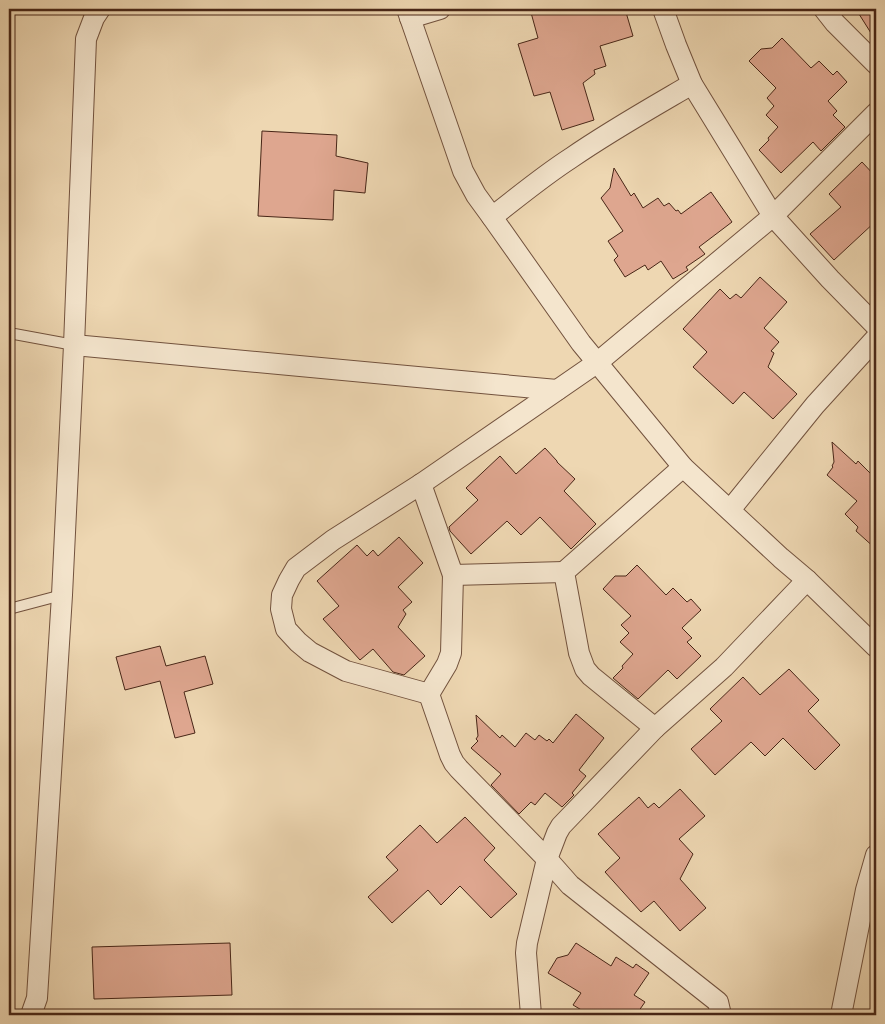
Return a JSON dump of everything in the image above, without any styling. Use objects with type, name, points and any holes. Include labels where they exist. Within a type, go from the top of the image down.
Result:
[{"type":"street","points":[[31,1015],[36,998],[62,595],[86,39],[94,18],[100,9]]},
{"type":"street","points":[[440,9],[409,13],[463,171],[476,195],[581,343],[683,467],[807,580],[876,647]]},
{"type":"street","points":[[663,9],[692,84],[772,216],[876,326]]},
{"type":"street","points":[[824,9],[835,23],[876,64]]},
{"type":"street","points":[[492,217],[570,158],[608,133],[692,84]]},
{"type":"street","points":[[429,694],[346,671],[310,652],[298,642],[286,629],[281,609],[282,595],[296,568],[333,540],[421,484],[598,362],[772,216],[876,113]]},
{"type":"street","points":[[730,510],[816,405],[876,338]]},
{"type":"street","points":[[74,345],[557,390]]},
{"type":"street","points":[[452,575],[564,572],[683,467]]},
{"type":"street","points":[[421,484],[452,575],[451,653],[447,664],[429,694]]},
{"type":"street","points":[[564,572],[579,653],[585,670],[655,728]]},
{"type":"street","points":[[531,1015],[526,953],[527,943],[546,859],[556,834],[655,728],[724,667],[807,580]]},
{"type":"street","points":[[429,694],[454,762],[459,769],[570,885],[718,1002],[721,1015]]},
{"type":"street","points":[[841,1015],[866,890],[876,855]]},
{"type":"lane","points":[[9,332],[74,345]]},
{"type":"lane","points":[[9,609],[62,595]]},
{"type":"building","points":[[530,9],[625,9],[633,36],[600,46],[606,66],[594,70],[595,74],[583,83],[594,120],[562,130],[550,92],[534,96],[518,44],[538,38]]},
{"type":"building","points":[[867,9],[876,9],[876,41],[859,14]]},
{"type":"building","points":[[782,38],[811,68],[819,61],[833,75],[837,71],[847,82],[828,101],[837,111],[833,115],[845,127],[821,151],[813,142],[781,173],[759,150],[778,127],[766,115],[774,106],[767,98],[776,88],[749,61],[761,49],[772,48]]},
{"type":"building","points":[[262,131],[337,135],[336,156],[368,163],[365,193],[334,190],[333,220],[258,216]]},
{"type":"building","points":[[862,162],[876,177],[876,221],[834,260],[810,234],[841,207],[829,194]]},
{"type":"building","points":[[614,168],[631,196],[634,193],[643,208],[658,198],[664,206],[669,203],[681,214],[711,192],[732,222],[699,247],[705,254],[686,267],[688,270],[673,279],[661,261],[648,270],[645,265],[625,277],[614,260],[618,256],[608,241],[623,231],[601,198],[610,188]]},
{"type":"building","points":[[760,277],[787,302],[764,328],[779,342],[771,351],[774,353],[768,367],[797,394],[773,419],[744,392],[733,404],[693,367],[707,352],[683,329],[720,289],[730,299],[736,294],[741,298]]},
{"type":"building","points":[[832,442],[856,464],[858,461],[876,479],[876,549],[856,531],[858,527],[845,514],[857,501],[827,475],[834,462]]},
{"type":"building","points":[[545,448],[575,479],[564,491],[596,524],[571,549],[540,517],[521,535],[507,521],[471,554],[450,531],[449,527],[478,500],[466,488],[500,456],[516,474]]},
{"type":"building","points":[[399,537],[423,563],[398,587],[412,602],[403,610],[406,614],[398,627],[425,656],[404,675],[393,672],[373,649],[360,660],[323,619],[339,606],[317,581],[357,545],[367,556],[373,550],[378,556]]},
{"type":"building","points":[[637,565],[666,595],[673,588],[687,602],[691,599],[701,610],[682,628],[692,638],[687,642],[701,656],[677,679],[668,670],[638,699],[613,678],[633,654],[620,642],[629,633],[621,625],[631,616],[603,589],[615,576],[626,576]]},
{"type":"building","points":[[160,646],[166,666],[205,656],[213,684],[184,692],[195,733],[175,738],[160,681],[125,690],[116,657]]},
{"type":"building","points":[[789,669],[819,700],[808,711],[840,745],[815,770],[783,738],[765,756],[751,742],[715,775],[691,749],[722,721],[710,709],[743,677],[760,695]]},
{"type":"building","points":[[576,714],[604,738],[579,770],[586,776],[572,793],[574,795],[562,807],[545,793],[535,805],[531,802],[519,814],[491,785],[501,774],[471,748],[478,741],[476,739],[478,736],[476,715],[500,738],[502,735],[515,747],[526,733],[535,740],[539,735],[553,743]]},
{"type":"building","points":[[680,789],[705,816],[679,839],[693,854],[680,879],[706,908],[680,931],[654,901],[641,912],[605,872],[620,858],[598,834],[639,797],[648,808],[654,803],[659,808]]},
{"type":"building","points":[[465,817],[495,848],[484,860],[517,894],[491,918],[460,886],[441,905],[428,890],[392,923],[368,897],[398,870],[386,857],[420,825],[437,843]]},
{"type":"building","points":[[230,943],[232,995],[94,999],[92,947]]},
{"type":"building","points":[[576,943],[611,966],[616,957],[633,968],[636,964],[649,973],[634,995],[645,1002],[636,1015],[590,1015],[573,1005],[581,993],[548,973],[557,958],[568,955]]}]
